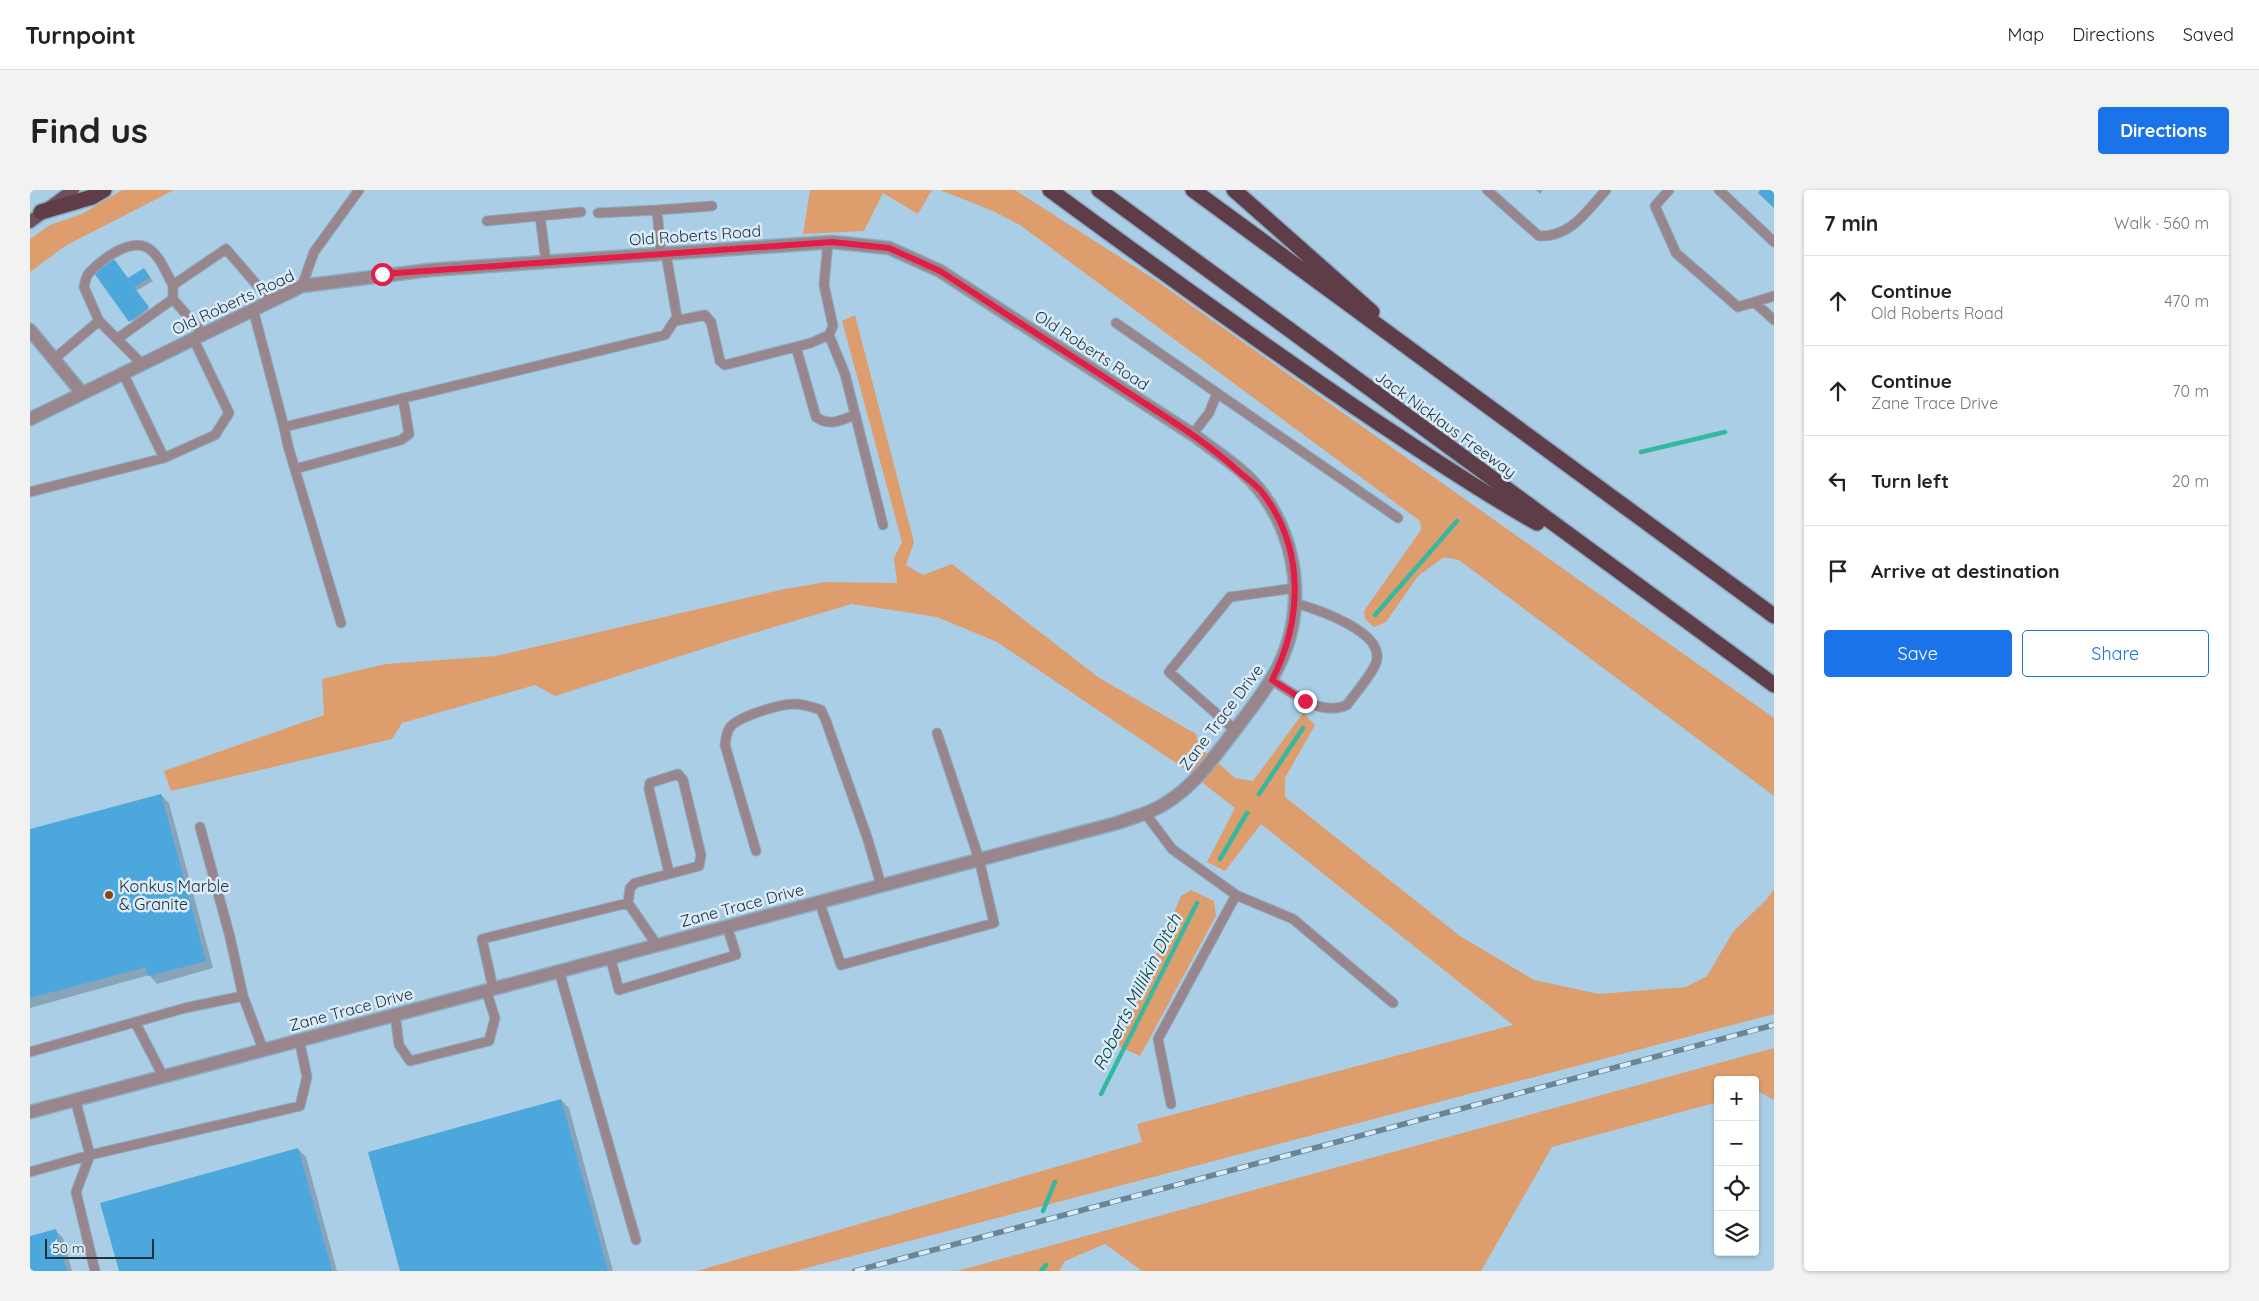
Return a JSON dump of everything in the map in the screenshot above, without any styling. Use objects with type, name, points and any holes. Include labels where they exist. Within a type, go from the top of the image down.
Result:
[{"type":"highway","points":[[36,217],[92,197],[104,190]]},
{"type":"highway","points":[[1050,190],[1347,402],[1490,496],[1592,553]]},
{"type":"highway","name":"Jack Nicklaus Freeway","points":[[1099,190],[1774,685]]},
{"type":"highway","points":[[1193,190],[1774,616]]},
{"type":"highway","points":[[1234,190],[1436,370]]},
{"type":"main road","points":[[36,217],[72,190]]},
{"type":"street","name":"Old Roberts Road","points":[[30,419],[302,286],[382,274],[828,242],[889,248],[940,271],[1192,435],[1229,462],[1261,491],[1282,526],[1288,543]]},
{"type":"street","points":[[30,330],[82,394]]},
{"type":"street","name":"Zane Trace Drive","points":[[30,1112],[1117,823],[1165,804],[1195,781],[1272,680],[1286,649],[1292,627],[1295,603],[1296,588],[1288,543]]},
{"type":"lane","points":[[302,286],[314,252],[359,190]]},
{"type":"lane","points":[[1488,190],[1538,236],[1551,237],[1562,233],[1579,221],[1606,190]]},
{"type":"lane","points":[[1669,190],[1655,206],[1676,253],[1738,307],[1774,296]]},
{"type":"lane","points":[[1720,190],[1774,242]]},
{"type":"lane","points":[[598,213],[712,206]]},
{"type":"lane","points":[[284,427],[665,335],[677,318],[657,210]]},
{"type":"lane","points":[[486,221],[581,212]]},
{"type":"lane","points":[[540,216],[546,262]]},
{"type":"lane","points":[[675,321],[705,315],[711,322],[720,361],[725,365],[811,343],[829,335],[833,326],[824,285],[828,242]]},
{"type":"lane","points":[[30,492],[164,458],[215,435],[229,414],[198,336],[173,299],[173,285],[156,256],[146,247],[132,245],[106,258],[88,274],[84,287],[99,321],[142,364]]},
{"type":"lane","points":[[173,285],[226,249],[270,300]]},
{"type":"lane","points":[[117,339],[173,299]]},
{"type":"lane","points":[[1754,302],[1774,320]]},
{"type":"lane","points":[[253,309],[295,469],[341,623]]},
{"type":"lane","points":[[54,359],[99,321]]},
{"type":"lane","points":[[1116,323],[1398,518]]},
{"type":"lane","points":[[829,335],[844,374],[883,525]]},
{"type":"lane","points":[[796,347],[816,417],[824,423],[832,423],[855,415]]},
{"type":"lane","points":[[123,373],[164,458]]},
{"type":"lane","points":[[1192,435],[1209,413],[1217,393]]},
{"type":"lane","points":[[295,469],[401,440],[409,434],[403,398]]},
{"type":"lane","points":[[1235,730],[1170,672],[1230,597],[1296,588]]},
{"type":"lane","points":[[1272,680],[1305,701],[1321,707],[1342,708],[1347,705],[1376,663],[1376,651],[1372,640],[1329,614],[1295,603]]},
{"type":"lane","points":[[756,851],[725,745],[729,729],[738,720],[770,709],[791,704],[807,705],[821,710],[826,721],[868,840],[881,885]]},
{"type":"lane","points":[[819,901],[841,965],[994,923],[979,859],[937,733]]},
{"type":"lane","points":[[656,945],[628,904],[630,888],[635,884],[669,873],[699,866],[702,855],[683,780],[678,774],[650,783],[649,789],[669,873]]},
{"type":"lane","points":[[1145,813],[1172,849],[1236,895],[1293,919],[1393,1003]]},
{"type":"lane","points":[[200,827],[230,937],[243,996],[262,1049]]},
{"type":"lane","points":[[1171,1104],[1158,1039],[1236,895]]},
{"type":"lane","points":[[395,1014],[398,1045],[410,1061],[489,1040],[495,1018],[482,938],[628,904]]},
{"type":"lane","points":[[610,957],[619,990],[736,956],[727,926]]},
{"type":"lane","points":[[559,971],[636,1240]]},
{"type":"lane","points":[[30,1052],[185,1008],[243,996]]},
{"type":"lane","points":[[135,1022],[163,1076]]},
{"type":"lane","points":[[30,1172],[90,1155],[300,1106],[306,1077],[299,1039]]},
{"type":"lane","points":[[75,1099],[90,1155],[76,1192],[95,1271]]},
{"type":"shaded area","points":[[122,190],[174,190],[65,246],[30,272],[30,239],[50,225],[82,214]]},
{"type":"shaded area","points":[[810,190],[932,190],[918,214],[883,193],[864,231],[803,234]]},
{"type":"shaded area","points":[[940,190],[1015,190],[1154,279],[1774,718],[1774,796],[1459,560],[1444,557],[1418,576],[1386,622],[1374,627],[1365,619],[1364,611],[1421,530],[1420,521],[1020,225],[991,210]]},
{"type":"shaded area","points":[[855,315],[914,542],[906,565],[923,575],[952,564],[1098,677],[1196,734],[1200,747],[1235,778],[1253,781],[1303,713],[1315,725],[1285,778],[1285,797],[1460,936],[1534,980],[1599,994],[1686,987],[1707,976],[1733,932],[1767,899],[1774,889],[1774,1014],[795,1271],[697,1271],[1142,1142],[1137,1124],[1513,1025],[1261,824],[1225,871],[1207,862],[1235,808],[1182,767],[997,642],[937,617],[852,604],[737,638],[555,696],[535,685],[402,723],[392,739],[171,791],[164,771],[324,715],[322,679],[386,664],[496,656],[785,589],[826,582],[897,583],[894,558],[902,542],[842,321]]},
{"type":"shaded area","points":[[1191,890],[1214,901],[1216,916],[1140,1056],[1118,1046],[1181,896]]},
{"type":"shaded area","points":[[1774,1048],[1774,1100],[1759,1092],[1759,1076],[1714,1076],[1714,1103],[1552,1147],[1481,1271],[1142,1271],[1105,1244],[1065,1261],[1059,1271],[957,1271]]},
{"type":"building","points":[[1760,190],[1774,190],[1774,208],[1758,193]]},
{"type":"building","points":[[114,259],[128,278],[144,268],[150,277],[134,287],[149,307],[129,322],[94,273]]},
{"type":"building","name":"Konkus Marble & Granite","points":[[161,794],[206,961],[148,976],[146,967],[30,998],[30,829]]},
{"type":"building","points":[[561,1099],[608,1271],[400,1271],[368,1152]]},
{"type":"building","points":[[298,1148],[332,1271],[119,1271],[100,1203]]},
{"type":"building","points":[[56,1229],[67,1271],[30,1271],[30,1236]]},
{"type":"waterway","name":"Roberts Millikin Ditch","points":[[1641,452],[1725,432]]},
{"type":"waterway","name":"Roberts Millikin Ditch","points":[[1375,615],[1457,521]]},
{"type":"waterway","name":"Roberts Millikin Ditch","points":[[1259,794],[1303,728]]},
{"type":"waterway","name":"Roberts Millikin Ditch","points":[[1220,859],[1247,813]]},
{"type":"waterway","name":"Roberts Millikin Ditch","points":[[1101,1094],[1197,903]]},
{"type":"waterway","name":"Roberts Millikin Ditch","points":[[1043,1211],[1055,1182]]},
{"type":"waterway","name":"Roberts Millikin Ditch","points":[[1041,1271],[1046,1265]]},
{"type":"railway","points":[[855,1271],[1774,1025]]},
{"type":"place","name":"Konkus Marble & Granite","points":[[109,895]]},
{"type":"route","points":[[382,274],[832,242],[889,248],[916,258],[940,271],[1195,436],[1229,462],[1261,491],[1282,526],[1288,543],[1296,588],[1292,627],[1280,665],[1272,680],[1305,701]]}]
